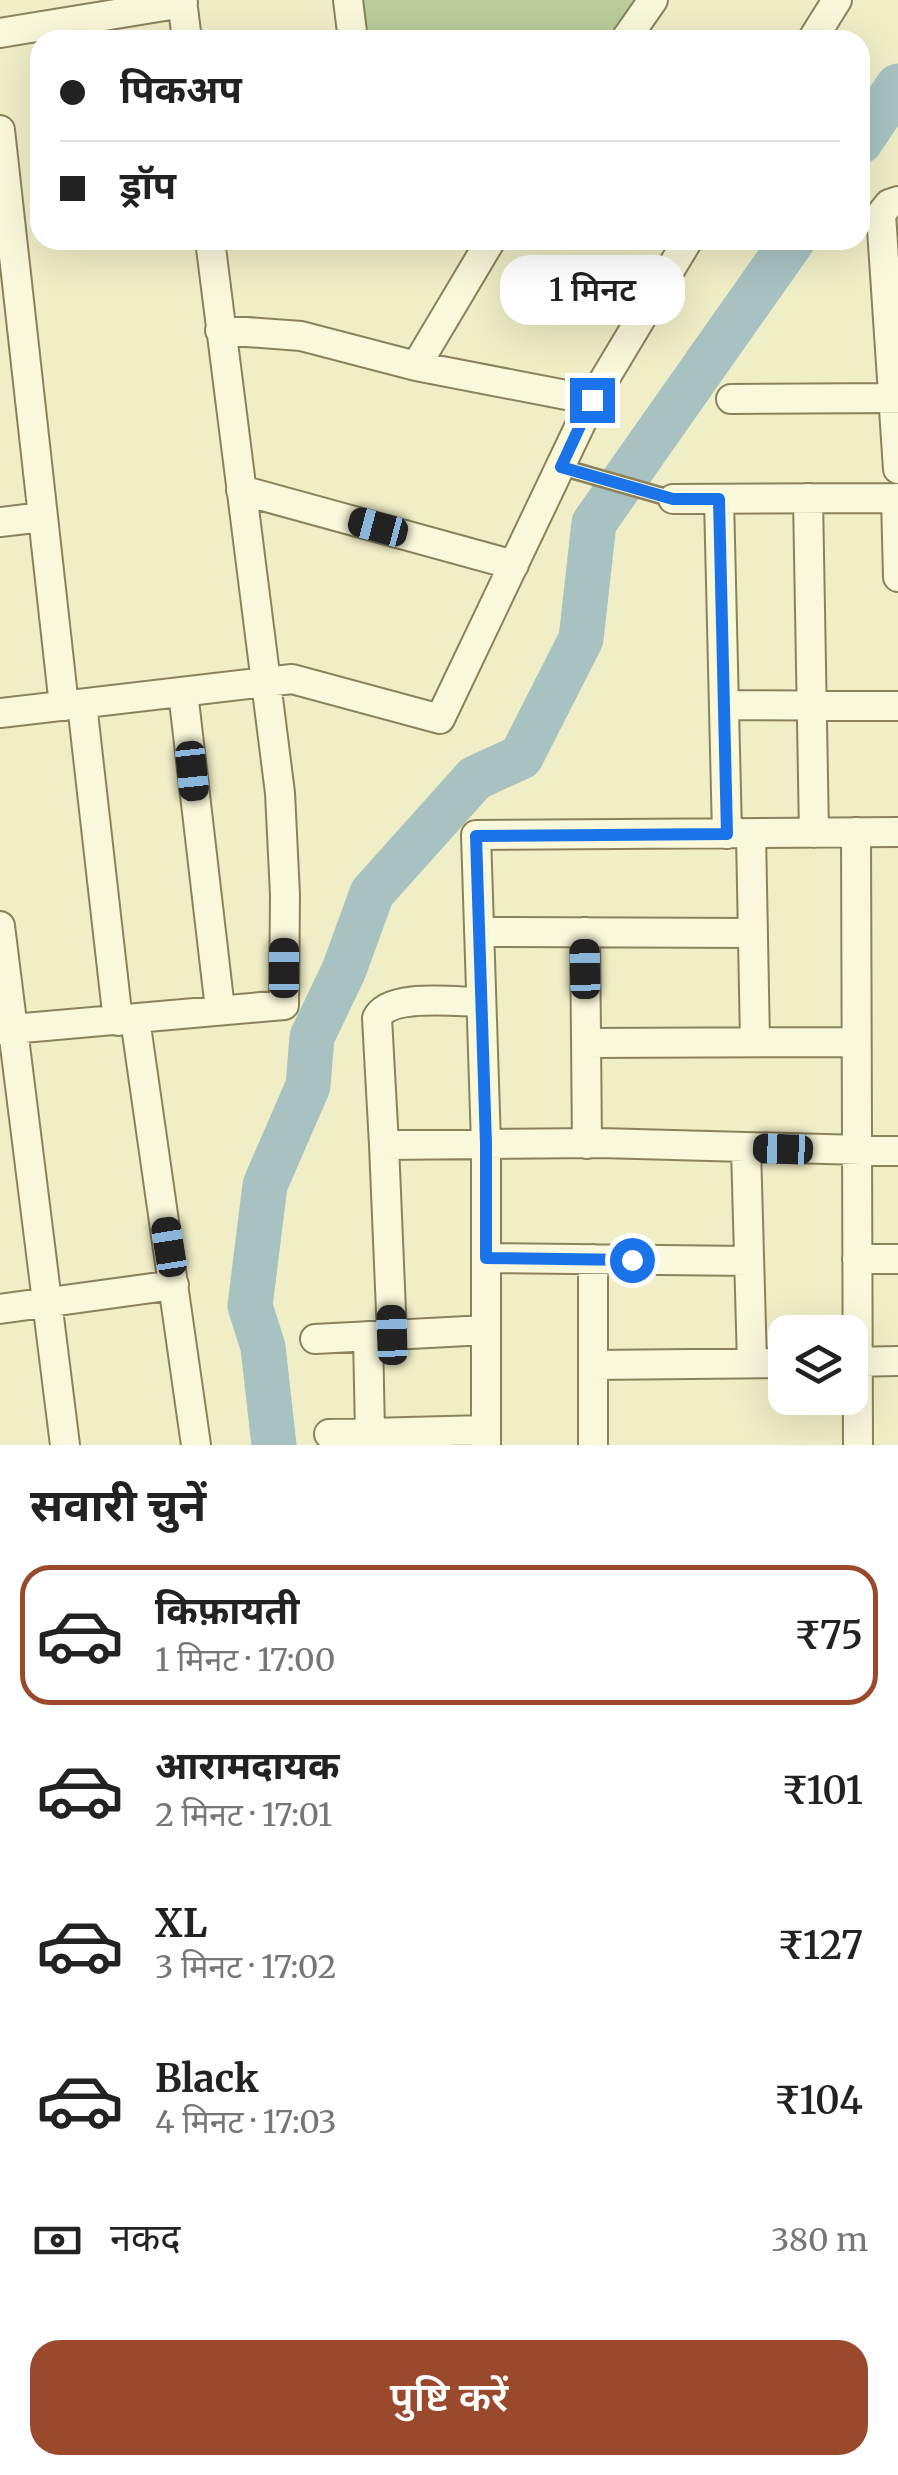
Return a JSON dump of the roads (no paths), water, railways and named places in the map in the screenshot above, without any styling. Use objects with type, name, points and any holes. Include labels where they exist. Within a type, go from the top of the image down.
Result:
[{"type":"street","points":[[348,0],[352,30]]},
{"type":"street","points":[[632,30],[652,0]]},
{"type":"street","points":[[818,30],[838,0]]},
{"type":"street","points":[[0,33],[182,2],[186,30]]},
{"type":"street","points":[[0,130],[4,204],[43,517],[174,1285],[196,1445]]},
{"type":"street","points":[[898,201],[889,204],[881,214],[898,469]]},
{"type":"street","points":[[7,1030],[284,1005],[280,793],[211,250]]},
{"type":"street","points":[[416,366],[485,250]]},
{"type":"street","points":[[0,714],[292,678],[440,719],[592,400],[682,250]]},
{"type":"street","points":[[220,330],[301,336],[416,366],[592,400]]},
{"type":"street","points":[[731,399],[896,398]]},
{"type":"street","points":[[241,490],[514,565]]},
{"type":"street","points":[[808,498],[814,833]]},
{"type":"street","points":[[673,499],[897,498],[898,577]]},
{"type":"street","points":[[719,499],[724,705],[753,933],[755,1042]]},
{"type":"street","points":[[0,522],[43,517]]},
{"type":"street","points":[[183,692],[220,1009]]},
{"type":"street","points":[[724,705],[898,706]]},
{"type":"street","points":[[855,1315],[856,832]]},
{"type":"street","points":[[330,1434],[486,1437],[486,1144],[476,836],[898,832]]},
{"type":"street","points":[[0,928],[7,1030],[65,1445]]},
{"type":"street","points":[[479,932],[753,933]]},
{"type":"street","points":[[585,932],[587,1144]]},
{"type":"street","points":[[370,1433],[380,1335],[384,1145],[377,1018],[380,1010],[396,1002],[481,1002]]},
{"type":"street","points":[[586,1043],[856,1042]]},
{"type":"street","points":[[384,1145],[587,1144],[898,1151]]},
{"type":"street","points":[[746,1148],[752,1363]]},
{"type":"street","points":[[486,1258],[749,1260]]},
{"type":"street","points":[[857,1259],[898,1258]]},
{"type":"street","points":[[593,1260],[593,1445]]},
{"type":"street","points":[[0,1309],[174,1285]]},
{"type":"street","points":[[315,1339],[486,1330]]},
{"type":"street","points":[[868,1362],[898,1361]]},
{"type":"street","points":[[593,1365],[768,1363]]},
{"type":"street","points":[[857,1415],[858,1445]]},
{"type":"lane","points":[[561,467],[673,499]]},
{"type":"waterway","points":[[870,127],[898,86]]},
{"type":"waterway","points":[[274,1445],[263,1347],[250,1306],[265,1185],[308,1086],[312,1037],[344,970],[372,893],[475,778],[521,757],[581,639],[594,523],[786,250]]}]
